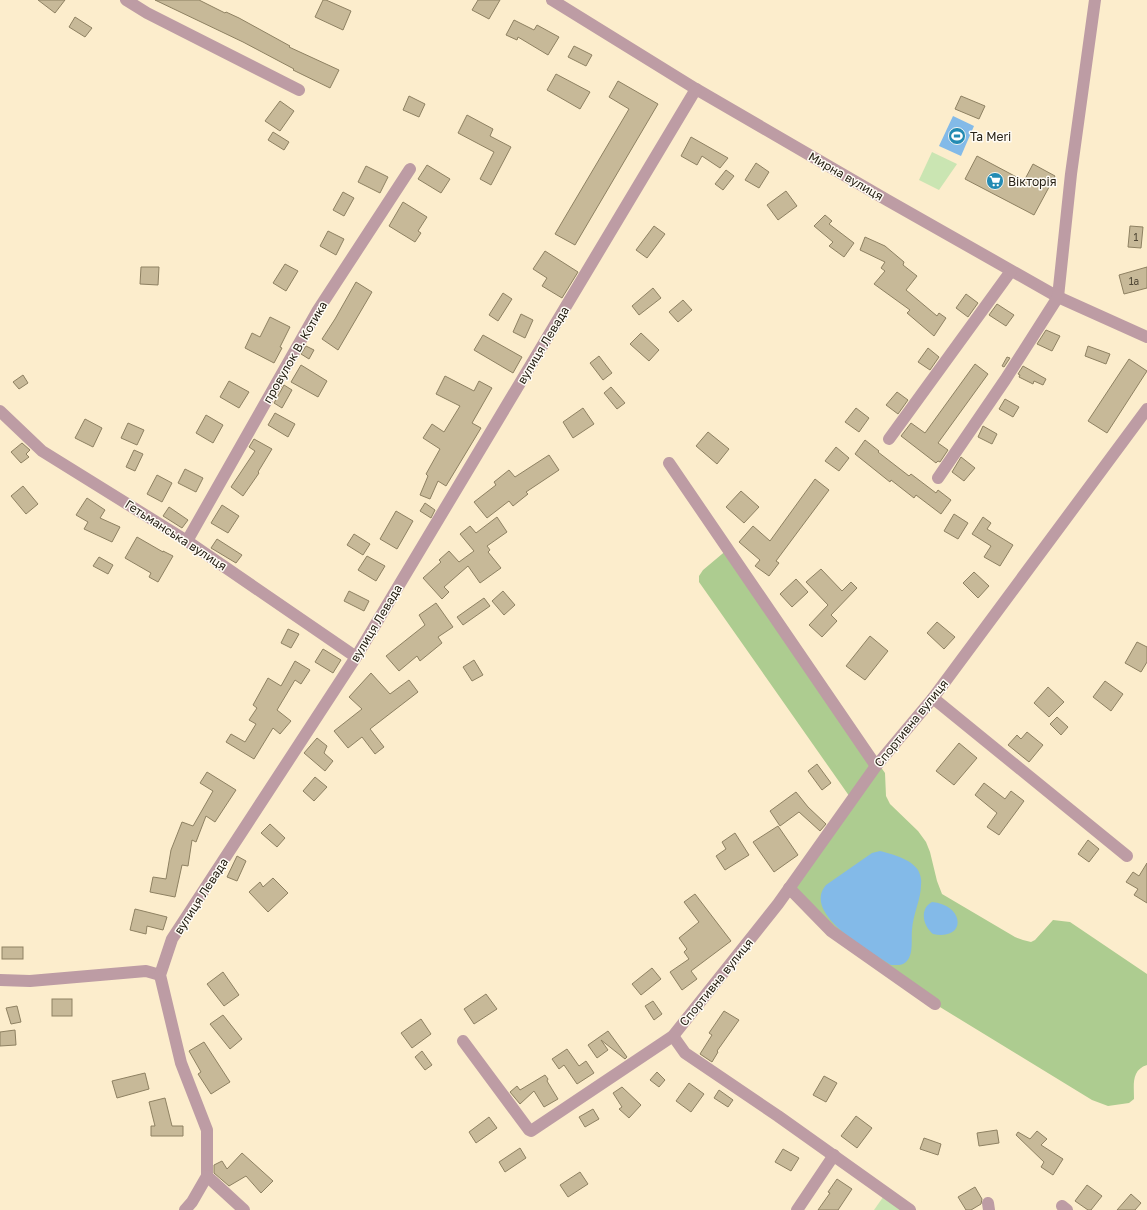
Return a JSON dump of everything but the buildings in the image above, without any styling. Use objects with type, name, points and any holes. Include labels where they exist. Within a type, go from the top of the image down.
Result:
[{"type":"street","points":[[126,0],[147,13],[299,90]]},
{"type":"street","name":"Мирна вулиця","points":[[552,0],[696,89],[1058,297],[1147,337]]},
{"type":"street","points":[[938,478],[1005,380],[1058,297],[1071,174],[1095,0]]},
{"type":"street","name":"вулиця Левада","points":[[160,976],[172,939],[356,657],[696,89]]},
{"type":"street","name":"провулок В. Котика","points":[[187,541],[318,310],[410,169]]},
{"type":"street","points":[[889,439],[1011,270]]},
{"type":"street","name":"Спортивна вулиця","points":[[463,1041],[532,1132],[673,1036],[773,910],[876,766],[933,698],[1147,409]]},
{"type":"street","name":"Гетьманська вулиця","points":[[0,410],[42,451],[187,541],[356,657]]},
{"type":"street","points":[[669,463],[876,766]]},
{"type":"street","points":[[933,698],[1127,856]]},
{"type":"street","points":[[789,888],[831,931],[935,1004]]},
{"type":"street","points":[[0,980],[30,981],[146,971],[160,976],[181,1063],[207,1130],[207,1176],[192,1202],[185,1210]]},
{"type":"street","name":"Спортивна вулиця","points":[[673,1036],[684,1053],[834,1155],[910,1210]]},
{"type":"street","points":[[797,1210],[834,1155]]},
{"type":"street","points":[[207,1176],[244,1210]]},
{"type":"green space","points":[[932,152],[957,164],[939,190],[919,180]]},
{"type":"green space","points":[[728,549],[885,773],[886,796],[890,804],[918,831],[926,842],[942,894],[1015,937],[1031,942],[1035,940],[1053,920],[1070,922],[1147,974],[1147,1065],[1138,1070],[1136,1074],[1134,1079],[1134,1099],[1129,1103],[1108,1106],[1092,1100],[935,1004],[831,931],[789,888],[852,800],[699,582],[699,576],[703,570]]},
{"type":"green space","points":[[886,1193],[910,1210],[874,1210]]},
{"type":"water","name":"Ta Meri","points":[[953,116],[974,126],[961,156],[939,146]]},
{"type":"water","points":[[880,851],[911,863],[918,870],[921,879],[920,896],[913,924],[912,947],[909,959],[901,965],[891,965],[855,942],[830,920],[823,908],[821,896],[826,885],[872,853]]},
{"type":"water","points":[[932,902],[951,909],[956,915],[958,922],[956,928],[952,932],[944,935],[933,934],[927,927],[924,913],[925,909]]},
{"type":"place","name":"Ta Meri","points":[[957,136]]},
{"type":"place","name":"Вікторія","points":[[995,181]]}]
